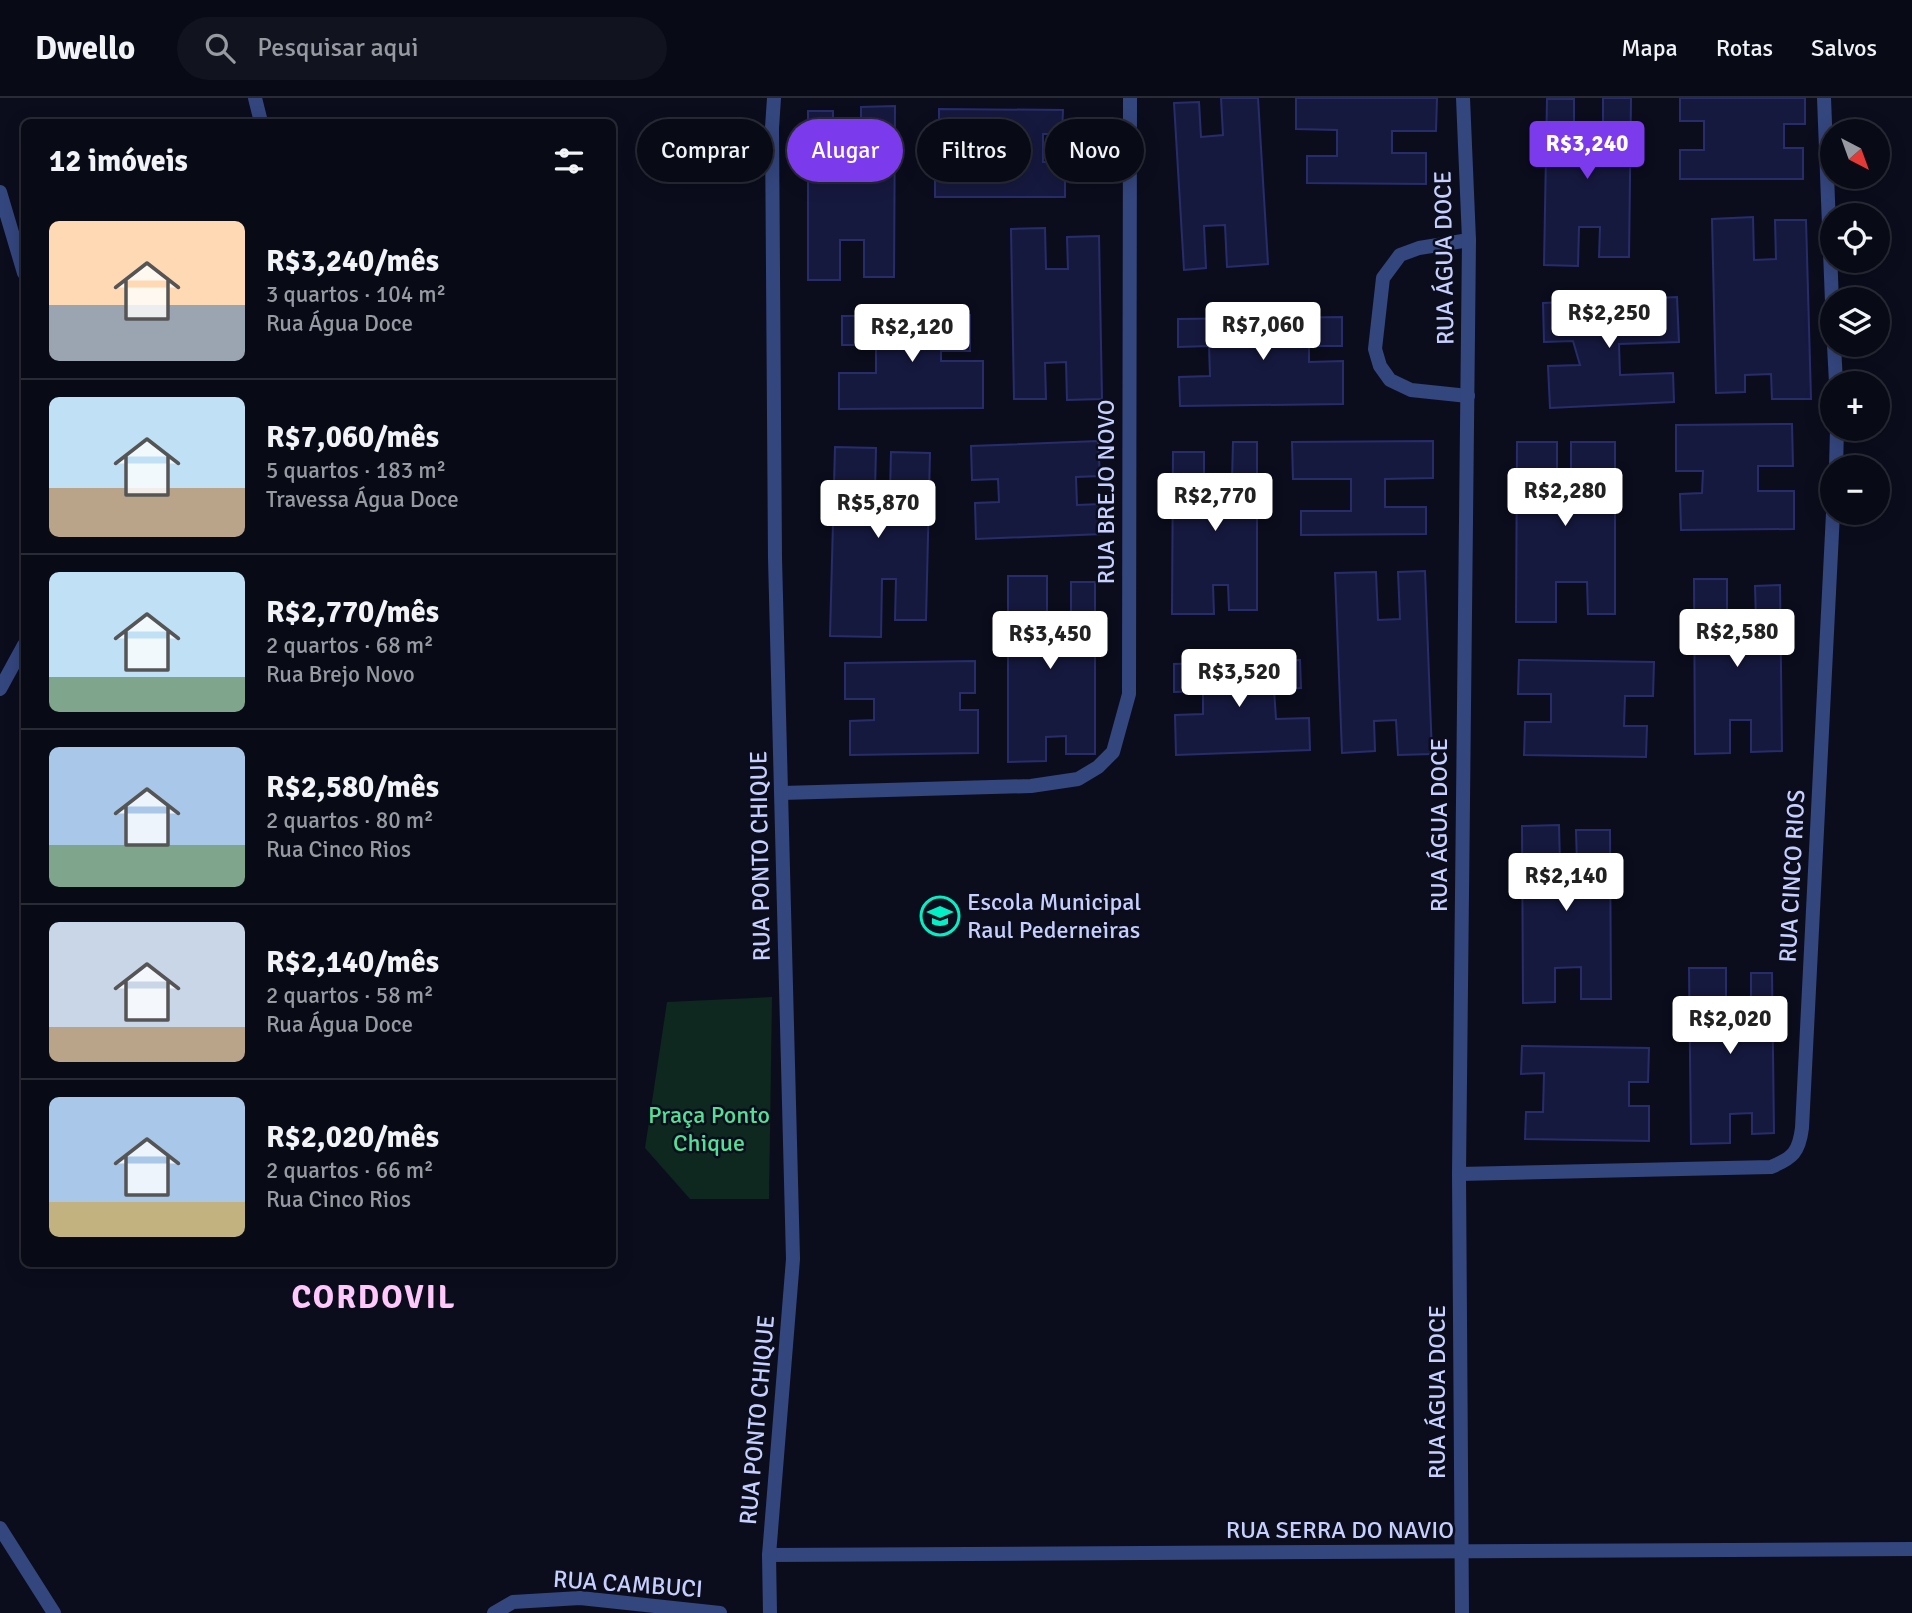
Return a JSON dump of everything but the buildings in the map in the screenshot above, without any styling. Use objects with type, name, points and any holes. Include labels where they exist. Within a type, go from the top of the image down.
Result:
[{"type":"street","points":[[255,98],[260,119]]},
{"type":"street","name":"RUA PONTO CHIQUE","points":[[770,1613],[769,1555],[793,1259],[775,530],[772,142],[774,98]]},
{"type":"street","name":"RUA BREJO NOVO","points":[[782,793],[1031,786],[1077,779],[1098,767],[1113,752],[1129,694],[1130,98]]},
{"type":"street","name":"RUA ÁGUA DOCE","points":[[1462,1613],[1459,1174],[1469,240],[1463,98]]},
{"type":"street","points":[[1824,98],[1831,287]]},
{"type":"street","points":[[0,192],[21,263]]},
{"type":"street","points":[[1468,396],[1410,390],[1390,380],[1380,366],[1375,349],[1383,278],[1400,255],[1419,248],[1469,240]]},
{"type":"street","name":"RUA CINCO RIOS","points":[[1459,1174],[1771,1167],[1787,1160],[1800,1146],[1832,525]]},
{"type":"street","points":[[0,689],[21,650]]},
{"type":"street","points":[[0,1528],[54,1613]]},
{"type":"street","name":"RUA SERRA DO NAVIO","points":[[769,1555],[1912,1549]]},
{"type":"street","name":"RUA CAMBUCI","points":[[494,1613],[513,1602],[580,1598],[720,1613]]},
{"type":"green space","name":"Praça Ponto Chique","points":[[772,997],[769,1199],[690,1199],[645,1148],[667,1002]]},
{"type":"place","name":"Escola Municipal Raul Pederneiras","points":[[940,916]]},
{"type":"district","name":"CORDOVIL","points":[[374,1297]]}]
